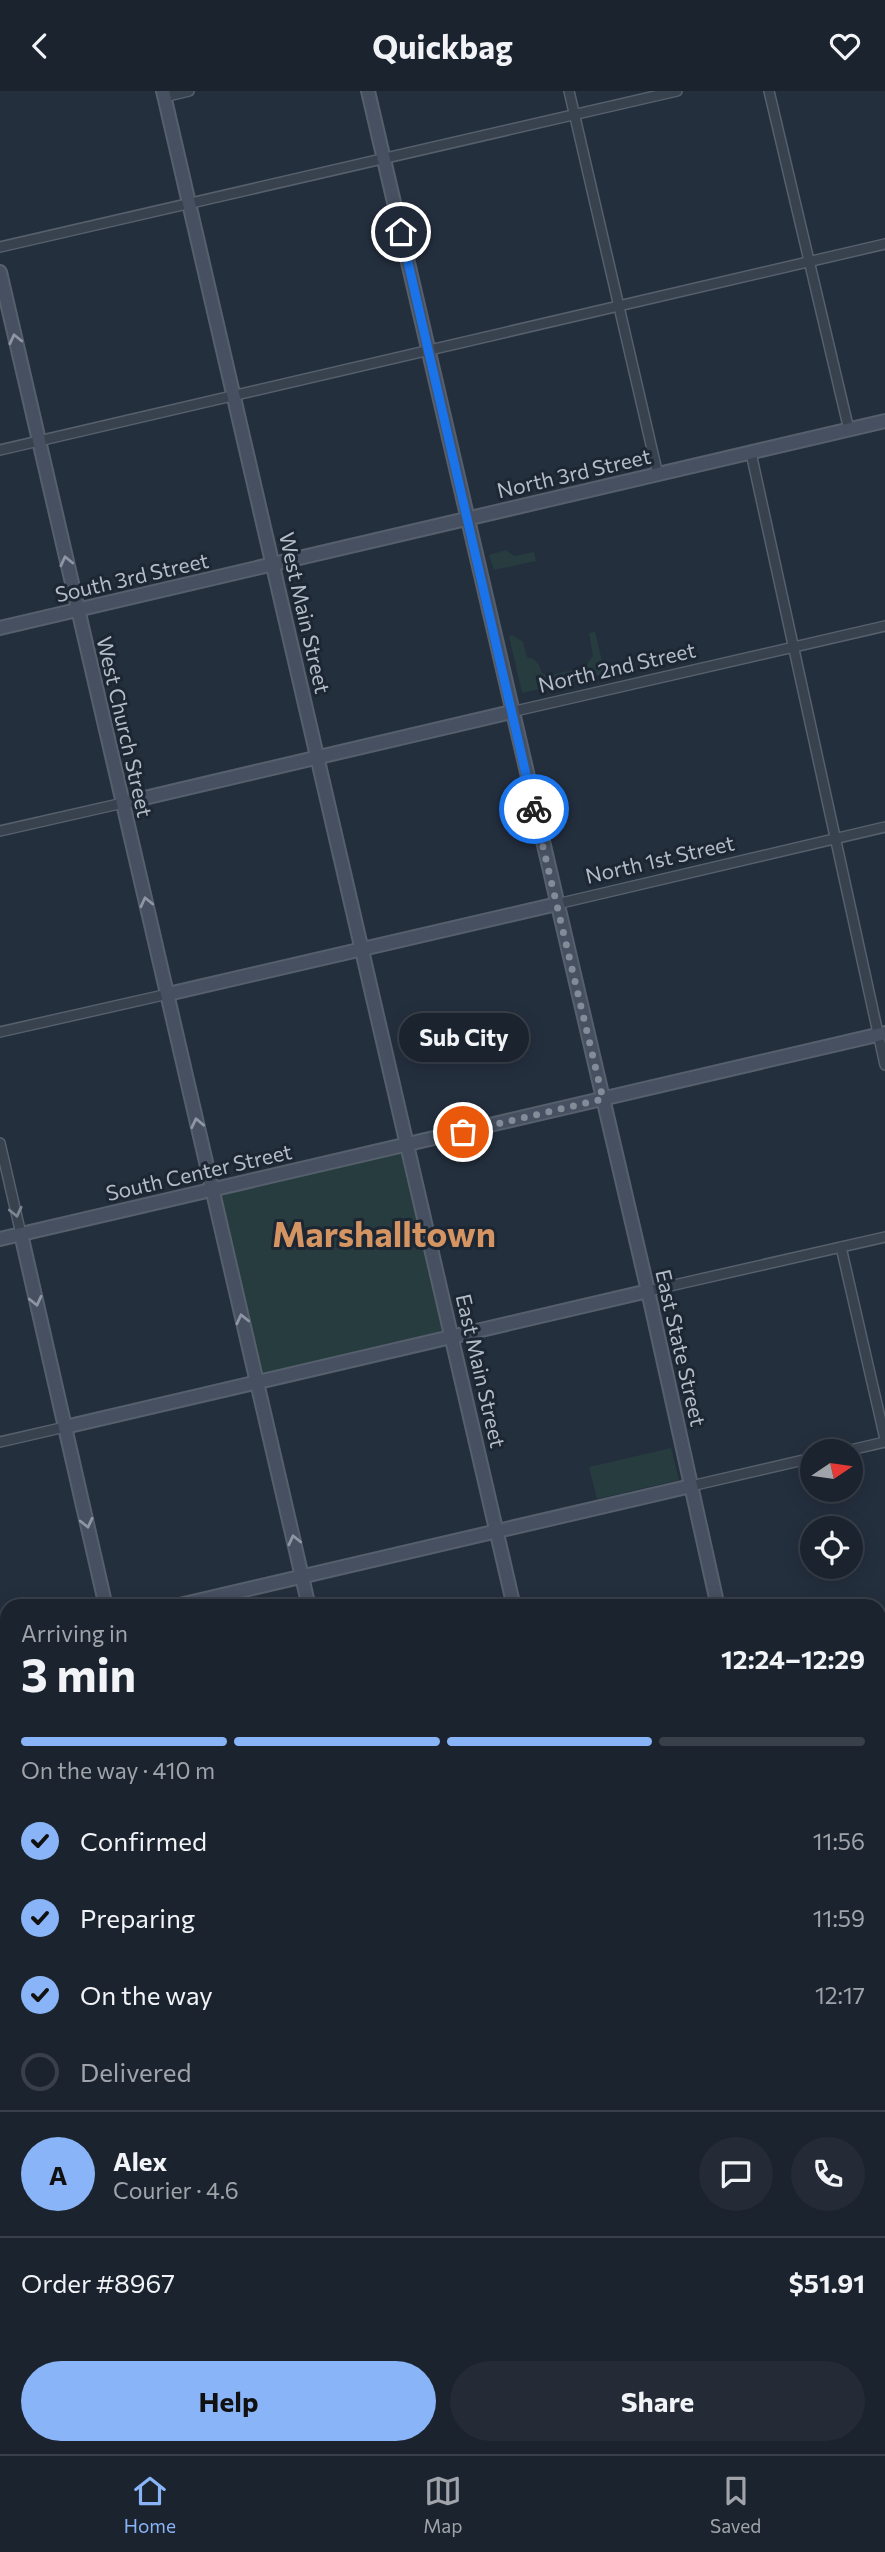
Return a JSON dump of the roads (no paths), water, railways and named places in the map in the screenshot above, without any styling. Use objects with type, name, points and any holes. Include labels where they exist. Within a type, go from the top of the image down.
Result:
[{"type":"street","points":[[164,94],[189,91]]},
{"type":"street","name":"East State Street","points":[[368,91],[648,1291],[716,1599]]},
{"type":"street","points":[[569,91],[658,475]]},
{"type":"street","points":[[0,247],[677,91]]},
{"type":"street","points":[[769,91],[849,430]]},
{"type":"street","name":"West Main Street","points":[[164,94],[407,1145]]},
{"type":"street","points":[[0,450],[885,244]]},
{"type":"street","name":"West Church Street","points":[[0,272],[307,1599]]},
{"type":"street","name":"North 3rd Street","points":[[272,565],[885,421]]},
{"type":"street","points":[[751,453],[835,839],[881,1034],[885,1065]]},
{"type":"street","name":"South 3rd Street","points":[[0,628],[272,565]]},
{"type":"street","name":"North 2nd Street","points":[[123,803],[885,626]]},
{"type":"street","points":[[0,831],[123,803]]},
{"type":"street","name":"North 1st Street","points":[[168,993],[885,827]]},
{"type":"street","points":[[0,1032],[168,993]]},
{"type":"street","name":"South Center Street","points":[[0,1239],[881,1034]]},
{"type":"street","points":[[0,1143],[104,1599]]},
{"type":"street","name":"East Main Street","points":[[407,1145],[512,1599]]},
{"type":"street","points":[[0,1442],[885,1237]]},
{"type":"street","points":[[841,1247],[885,1441],[863,1447]]},
{"type":"street","points":[[206,1599],[800,1461]]},
{"type":"place","name":"Sub City","points":[[463,1132]]},
{"type":"district","name":"Marshalltown","points":[[384,1235]]}]
